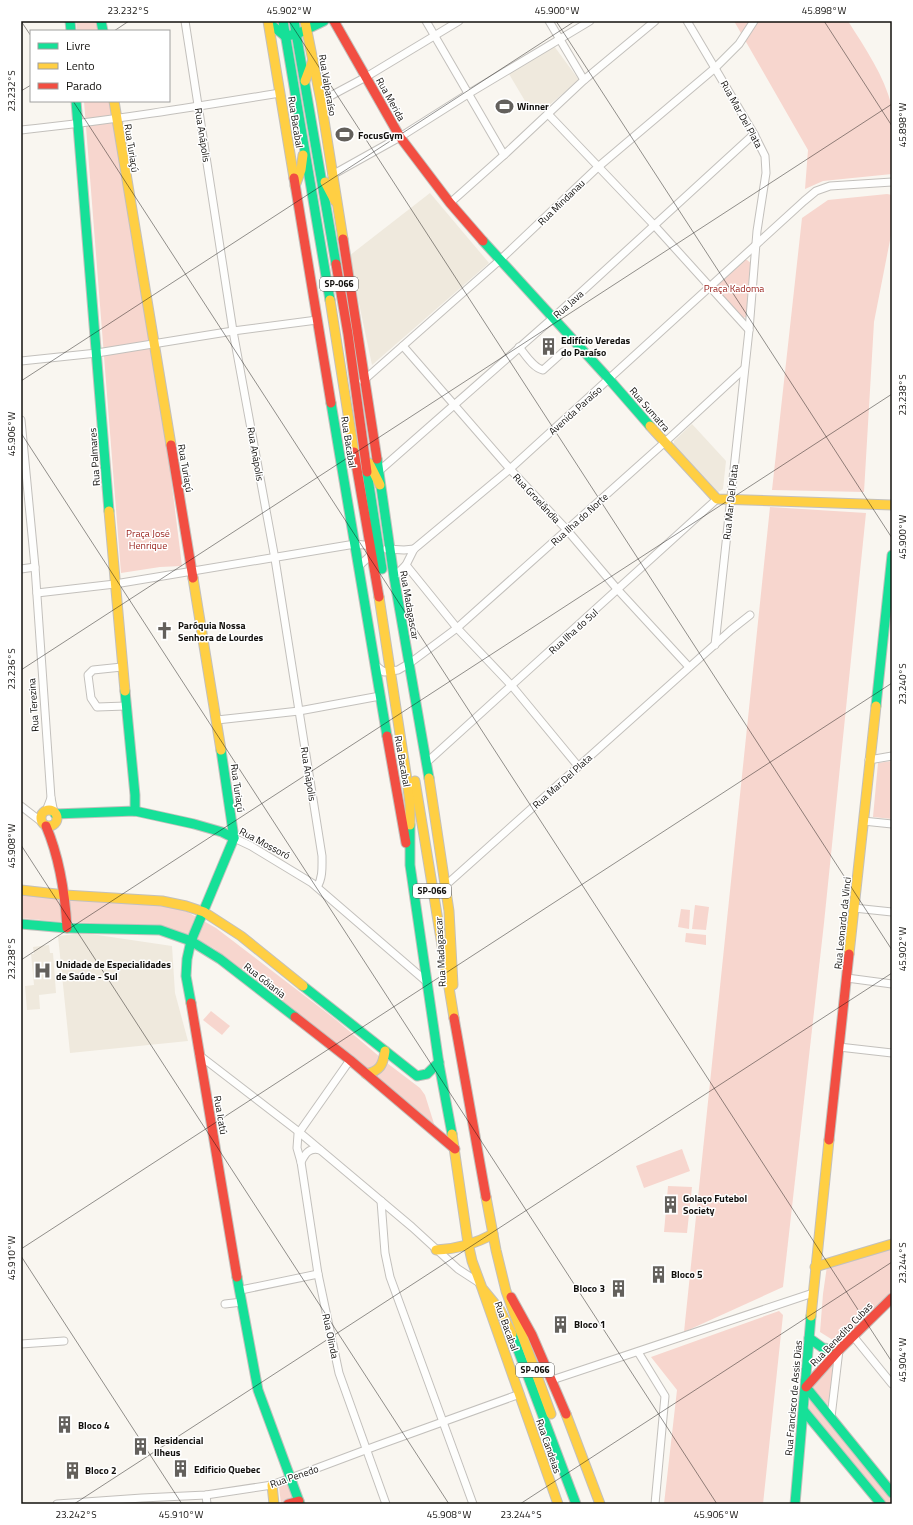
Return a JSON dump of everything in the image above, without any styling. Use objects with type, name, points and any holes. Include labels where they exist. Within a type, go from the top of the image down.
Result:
[{"type":"street","name":"Rua Anápolis","points":[[185,21],[234,331],[275,558],[322,856],[320,882],[317,887]]},
{"type":"street","name":"SP-066","points":[[283,21],[363,507],[374,549]]},
{"type":"street","name":"SP-066","points":[[294,21],[348,334],[365,457],[374,549],[394,671],[462,1066],[475,1126],[493,1234],[506,1291],[584,1504]]},
{"type":"street","points":[[268,22],[285,36],[297,34],[306,25],[324,21]]},
{"type":"street","name":"Rua Merida","points":[[334,21],[400,137],[450,203]]},
{"type":"street","points":[[426,21],[504,155]]},
{"type":"street","points":[[321,101],[366,77],[459,21]]},
{"type":"street","points":[[549,21],[584,80]]},
{"type":"street","points":[[332,175],[400,137],[468,94],[590,21]]},
{"type":"street","points":[[450,203],[584,80],[654,21]]},
{"type":"street","name":"Rua Mar Del Plata","points":[[446,885],[715,645],[749,330],[757,231],[766,173],[765,156],[754,134],[687,21]]},
{"type":"street","name":"Rua Mindanau","points":[[363,381],[500,260],[598,167],[715,68],[739,44],[754,21]]},
{"type":"street","name":"Rua Bacabal","points":[[268,22],[358,567],[410,865]]},
{"type":"street","name":"Rua Valparaíso","points":[[306,25],[321,101],[335,200]]},
{"type":"street","points":[[305,81],[313,60]]},
{"type":"street","points":[[21,130],[116,119],[280,92]]},
{"type":"street","name":"Rua Palmares","points":[[76,102],[122,667],[135,795],[135,811]]},
{"type":"street","name":"Rua Turiaçú","points":[[114,102],[217,720],[234,838]]},
{"type":"street","points":[[548,114],[654,225],[749,330]]},
{"type":"street","name":"Rua Java","points":[[379,472],[553,318],[754,134]]},
{"type":"street","points":[[295,186],[301,170],[304,150],[303,136]]},
{"type":"street","points":[[320,174],[335,200]]},
{"type":"street","name":"Avenida Paraíso","points":[[394,577],[406,564],[414,549],[510,469],[757,242],[804,201],[816,192],[830,186],[892,182]]},
{"type":"street","name":"Rua Madagascar","points":[[335,200],[359,343],[363,381],[379,472],[394,577],[427,762],[446,885],[449,910],[454,1014]]},
{"type":"street","name":"Rua Sumatra","points":[[450,203],[609,379],[664,443],[717,499]]},
{"type":"street","points":[[21,361],[97,353],[234,331],[317,320]]},
{"type":"street","name":"Rua Groelândia","points":[[403,346],[510,469],[567,530],[618,590],[689,667]]},
{"type":"street","points":[[519,347],[534,365],[543,370],[563,352]]},
{"type":"street","name":"Rua Ilha do Norte","points":[[394,671],[410,663],[457,628],[664,443],[744,369]]},
{"type":"street","name":"Rua Terezina","points":[[21,420],[37,593],[51,798],[49,818],[65,895],[67,928]]},
{"type":"street","points":[[365,457],[380,485]]},
{"type":"street","points":[[717,499],[892,505]]},
{"type":"street","name":"Rua Ilha do Sul","points":[[427,762],[717,499]]},
{"type":"street","points":[[37,593],[115,584],[355,544],[374,549],[414,549]]},
{"type":"street","points":[[358,567],[374,549]]},
{"type":"street","name":"Rua Leonardo da Vinci","points":[[813,1293],[892,555]]},
{"type":"street","points":[[406,564],[457,628],[512,686],[578,766]]},
{"type":"street","points":[[21,569],[35,567]]},
{"type":"street","points":[[715,645],[750,615]]},
{"type":"street","points":[[375,665],[384,672],[394,671]]},
{"type":"street","points":[[122,667],[93,670],[88,674],[91,698],[97,707],[126,706]]},
{"type":"street","name":"SP-066","points":[[394,671],[410,804],[410,865],[421,946],[439,1062],[455,1149],[468,1243],[472,1261],[481,1285],[500,1310],[513,1336],[576,1504]]},
{"type":"street","points":[[217,720],[299,711],[380,696]]},
{"type":"street","points":[[869,760],[892,756]]},
{"type":"street","points":[[21,806],[28,812],[49,818]]},
{"type":"street","name":"Rua Mossoró","points":[[49,818],[135,811],[194,824],[222,832],[251,846],[294,871],[317,887],[427,982]]},
{"type":"street","points":[[863,821],[892,824]]},
{"type":"street","name":"Rua Icatú","points":[[234,838],[191,941],[187,959],[186,976],[229,1231],[262,1401],[299,1503]]},
{"type":"street","name":"Rua Gôiania","points":[[21,890],[65,895],[162,901],[186,906],[204,912],[241,936],[416,1076],[428,1074],[439,1062]]},
{"type":"street","points":[[854,908],[892,912]]},
{"type":"street","name":"Rua Gôiania","points":[[21,924],[67,928],[160,930],[191,941],[220,959],[350,1060],[455,1149]]},
{"type":"street","points":[[421,946],[430,943],[441,943]]},
{"type":"street","points":[[847,978],[892,984]]},
{"type":"street","points":[[839,1047],[892,1053]]},
{"type":"street","points":[[366,1074],[376,1073],[380,1070],[385,1051]]},
{"type":"street","points":[[199,1055],[299,1132],[381,1201],[458,1269],[481,1285]]},
{"type":"street","points":[[299,1132],[350,1060]]},
{"type":"street","name":"Rua Olinda","points":[[299,1132],[296,1137],[296,1144],[301,1162],[318,1274],[339,1373],[386,1504]]},
{"type":"street","points":[[301,1162],[305,1155],[312,1149],[321,1150]]},
{"type":"street","points":[[381,1201],[383,1234],[390,1277],[473,1504]]},
{"type":"street","points":[[436,1250],[452,1249],[482,1240],[493,1234]]},
{"type":"street","points":[[816,1267],[892,1244]]},
{"type":"street","points":[[240,1290],[318,1274]]},
{"type":"street","name":"Rua Bacabal","points":[[481,1285],[489,1311],[520,1394]]},
{"type":"street","points":[[506,1291],[517,1307],[552,1380],[600,1504]]},
{"type":"street","points":[[552,1380],[813,1293]]},
{"type":"street","name":"Rua Francisco de Assis Dias","points":[[795,1504],[813,1293]]},
{"type":"street","name":"Rua Benedito Cubas","points":[[806,1387],[839,1350],[892,1298]]},
{"type":"street","points":[[225,1304],[242,1302]]},
{"type":"street","points":[[853,1336],[892,1384]]},
{"type":"street","points":[[809,1338],[819,1347],[827,1350],[839,1350],[831,1417]]},
{"type":"street","points":[[21,1344],[64,1341]]},
{"type":"street","points":[[638,1352],[665,1396],[655,1504]]},
{"type":"street","points":[[806,1387],[892,1493]]},
{"type":"street","name":"Rua Penedo","points":[[57,1504],[142,1501],[206,1495],[272,1485],[520,1394]]},
{"type":"street","name":"Rua Candeias","points":[[520,1394],[558,1504]]},
{"type":"street","points":[[804,1411],[881,1504]]},
{"type":"street","points":[[272,1485],[274,1504]]},
{"type":"street","points":[[206,1495],[207,1504]]},
{"type":"street","points":[[288,1504],[299,1503]]},
{"type":"shaded area","points":[[554,46],[579,80],[541,112],[528,106],[509,74]]},
{"type":"shaded area","points":[[430,193],[489,263],[372,365],[349,256]]},
{"type":"shaded area","points":[[692,424],[726,461],[723,489],[718,492],[674,444],[674,441]]},
{"type":"shaded area","points":[[84,933],[172,946],[175,993],[188,1041],[70,1053],[58,936]]},
{"type":"shaded area","name":"Unidade de Especialidades de Saúde - Sul","points":[[49,945],[50,953],[53,953],[56,993],[39,995],[40,1009],[27,1010],[25,986],[34,985],[31,954],[34,954],[33,947]]},
{"type":"green space","points":[[76,21],[97,21],[98,30],[77,30]]},
{"type":"green space","points":[[734,21],[848,21],[879,73],[889,95],[892,107],[892,174],[823,181],[805,189],[808,150]]},
{"type":"green space","name":"Praça José Henrique","points":[[84,102],[110,102],[169,462],[182,566],[160,567],[121,573]]},
{"type":"green space","points":[[887,194],[892,195],[892,230],[874,322],[864,492],[772,490],[802,218],[828,200]]},
{"type":"green space","name":"Praça Kadoma","points":[[743,260],[747,260],[752,264],[746,317],[743,318],[714,287]]},
{"type":"green space","points":[[770,507],[866,513],[824,923],[783,1287],[684,1332]]},
{"type":"green space","points":[[892,761],[892,819],[873,817],[878,763]]},
{"type":"green space","points":[[21,893],[162,905],[184,910],[216,928],[335,1019],[387,1063],[420,1088],[425,1095],[436,1130],[215,949],[192,936],[160,925],[62,922],[21,918]]},
{"type":"green space","points":[[695,905],[709,907],[706,930],[692,929]]},
{"type":"green space","points":[[681,909],[690,910],[689,929],[678,927]]},
{"type":"green space","points":[[686,933],[706,935],[706,945],[685,942]]},
{"type":"green space","points":[[211,1011],[230,1026],[222,1035],[203,1020]]},
{"type":"green space","points":[[682,1149],[690,1171],[644,1188],[636,1166]]},
{"type":"green space","points":[[668,1186],[692,1187],[687,1233],[664,1232]]},
{"type":"green space","points":[[892,1246],[892,1292],[842,1340],[836,1342],[820,1332],[827,1266]]},
{"type":"green space","points":[[779,1311],[783,1315],[763,1504],[664,1504],[677,1390],[651,1357]]},
{"type":"green space","points":[[837,1356],[829,1406],[813,1387]]},
{"type":"green space","points":[[810,1396],[892,1499],[892,1504],[886,1504],[809,1409]]},
{"type":"green space","points":[[290,1483],[297,1504],[281,1504],[279,1487]]},
{"type":"traffic: fast","points":[[70,21],[71,30]]},
{"type":"traffic: fast","points":[[101,21],[103,30]]},
{"type":"traffic: fast","points":[[283,21],[330,300]]},
{"type":"traffic: fast","points":[[294,21],[336,264]]},
{"type":"traffic: fast","points":[[269,23],[285,36],[297,34],[324,21]]},
{"type":"traffic: fast","points":[[76,102],[109,511]]},
{"type":"traffic: fast","points":[[483,241],[650,426]]},
{"type":"traffic: fast","points":[[331,403],[387,736]]},
{"type":"traffic: fast","points":[[377,459],[394,577],[429,778]]},
{"type":"traffic: fast","points":[[367,472],[382,569]]},
{"type":"traffic: fast","points":[[876,706],[892,555]]},
{"type":"traffic: fast","points":[[125,691],[135,795],[135,811]]},
{"type":"traffic: fast","points":[[191,1003],[186,976],[187,959],[191,941],[234,838],[221,750]]},
{"type":"traffic: fast","points":[[55,814],[135,811],[194,824],[222,832],[234,838]]},
{"type":"traffic: fast","points":[[410,825],[410,865],[439,1064],[452,1134]]},
{"type":"traffic: fast","points":[[21,924],[67,928],[160,930],[191,941],[220,959],[295,1017]]},
{"type":"traffic: fast","points":[[303,986],[417,1076],[427,1074],[439,1062]]},
{"type":"traffic: fast","points":[[237,1277],[258,1390],[300,1504]]},
{"type":"traffic: fast","points":[[795,1504],[811,1316]]},
{"type":"traffic: fast","points":[[512,1334],[576,1504]]},
{"type":"traffic: fast","points":[[809,1338],[823,1348],[839,1350]]},
{"type":"traffic: fast","points":[[806,1387],[892,1493]]},
{"type":"traffic: fast","points":[[804,1411],[881,1504]]},
{"type":"traffic: slow","points":[[268,21],[294,178]]},
{"type":"traffic: slow","points":[[305,21],[321,101],[343,239]]},
{"type":"traffic: slow","points":[[305,81],[313,60]]},
{"type":"traffic: slow","points":[[114,102],[171,445]]},
{"type":"traffic: slow","points":[[295,186],[301,170],[303,155]]},
{"type":"traffic: slow","points":[[325,182],[335,201]]},
{"type":"traffic: slow","points":[[330,300],[354,452]]},
{"type":"traffic: slow","points":[[650,426],[717,499],[892,505]]},
{"type":"traffic: slow","points":[[369,463],[380,485]]},
{"type":"traffic: slow","points":[[109,511],[125,691]]},
{"type":"traffic: slow","points":[[193,578],[221,750]]},
{"type":"traffic: slow","points":[[379,597],[407,780],[410,804],[410,825]]},
{"type":"traffic: slow","points":[[849,954],[876,706]]},
{"type":"traffic: slow","points":[[429,778],[449,911],[453,985]]},
{"type":"traffic: slow","points":[[415,781],[454,1018]]},
{"type":"traffic: slow","points":[[49,810],[56,815],[57,818],[52,825],[49,826],[42,821],[41,818],[46,811],[49,810]]},
{"type":"traffic: slow","points":[[21,890],[65,895],[162,901],[186,906],[204,912],[241,936],[303,986]]},
{"type":"traffic: slow","points":[[366,1074],[371,1073],[380,1067],[385,1051]]},
{"type":"traffic: slow","points":[[452,1134],[472,1261],[482,1288],[500,1310],[512,1334]]},
{"type":"traffic: slow","points":[[811,1316],[829,1140]]},
{"type":"traffic: slow","points":[[486,1197],[496,1250],[506,1291],[551,1414]]},
{"type":"traffic: slow","points":[[436,1250],[465,1245],[479,1241],[493,1234]]},
{"type":"traffic: slow","points":[[815,1267],[892,1244]]},
{"type":"traffic: slow","points":[[483,1291],[558,1504]]},
{"type":"traffic: slow","points":[[566,1414],[600,1504]]},
{"type":"traffic: slow","points":[[272,1485],[274,1504]]},
{"type":"traffic: jam","points":[[334,21],[400,137],[450,203],[483,241]]},
{"type":"traffic: jam","points":[[294,178],[331,403]]},
{"type":"traffic: jam","points":[[343,239],[377,459]]},
{"type":"traffic: jam","points":[[336,264],[348,334],[367,472]]},
{"type":"traffic: jam","points":[[171,445],[193,578]]},
{"type":"traffic: jam","points":[[354,452],[379,597]]},
{"type":"traffic: jam","points":[[387,736],[406,843]]},
{"type":"traffic: jam","points":[[46,826],[55,851],[61,876],[67,928]]},
{"type":"traffic: jam","points":[[829,1140],[849,954]]},
{"type":"traffic: jam","points":[[191,1003],[237,1277]]},
{"type":"traffic: jam","points":[[295,1017],[350,1060],[455,1149]]},
{"type":"traffic: jam","points":[[454,1018],[486,1197]]},
{"type":"traffic: jam","points":[[511,1297],[532,1335],[566,1414]]},
{"type":"traffic: jam","points":[[806,1387],[839,1350],[892,1298]]},
{"type":"traffic: jam","points":[[288,1504],[299,1501]]},
{"type":"place","name":"Winner","points":[[504,106]]},
{"type":"place","name":"FocusGym","points":[[345,135]]},
{"type":"place","name":"Edifício Veredas do Paraíso","points":[[548,346]]},
{"type":"place","name":"Paróquia Nossa Senhora de Lourdes","points":[[165,631]]},
{"type":"place","name":"Unidade de Especialidades de Saúde - Sul","points":[[43,970]]},
{"type":"place","name":"Golaço Futebol Society","points":[[670,1204]]},
{"type":"place","name":"Bloco 5","points":[[658,1274]]},
{"type":"place","name":"Bloco 3","points":[[618,1288]]},
{"type":"place","name":"Bloco 1","points":[[561,1324]]},
{"type":"place","name":"Bloco 4","points":[[65,1425]]},
{"type":"place","name":"Residencial Ilheus","points":[[141,1446]]},
{"type":"place","name":"Edificio Quebec","points":[[181,1469]]},
{"type":"place","name":"Bloco 2","points":[[72,1470]]}]
